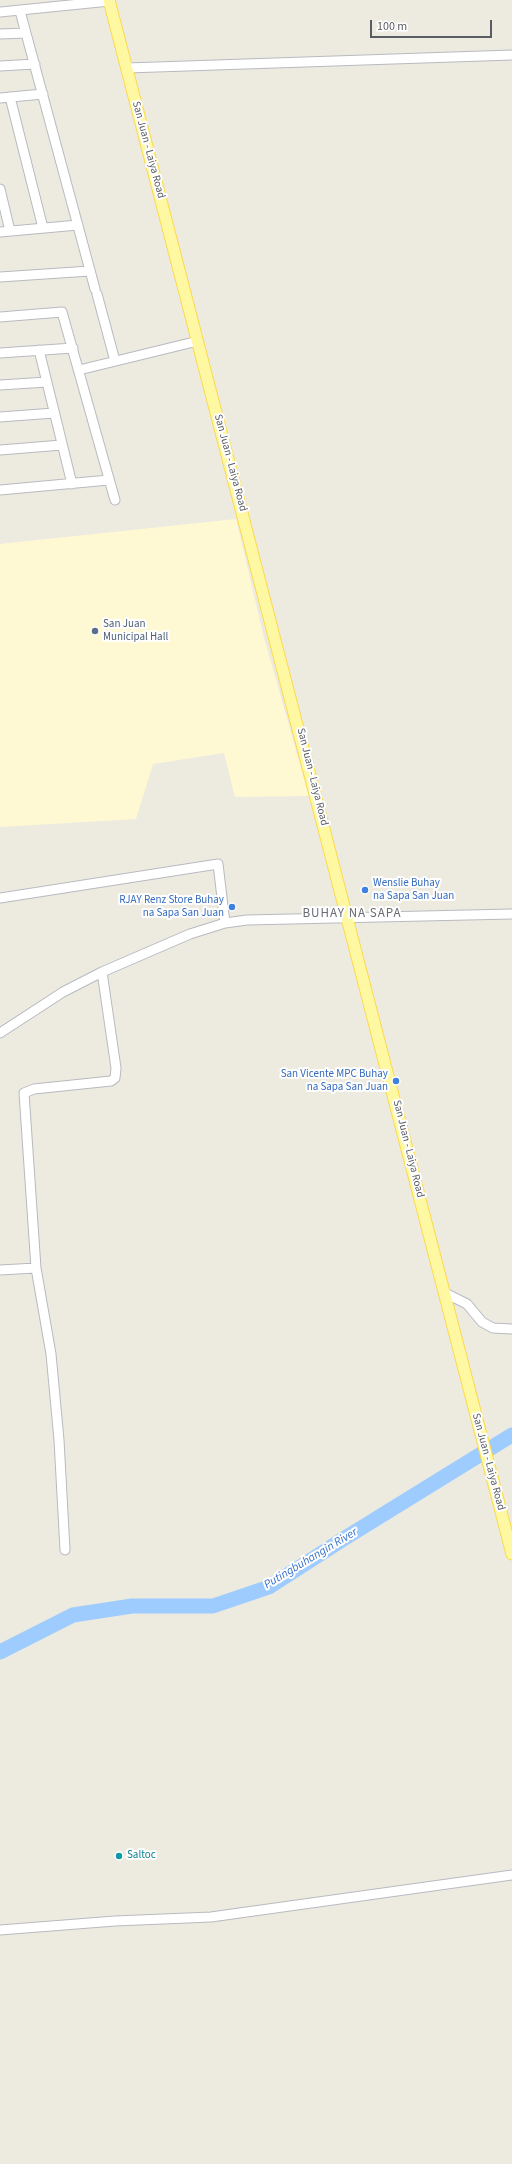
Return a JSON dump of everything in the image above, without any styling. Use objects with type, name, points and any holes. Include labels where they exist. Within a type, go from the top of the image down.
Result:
[{"type":"main road","name":"San Juan - Laiya Road","points":[[110,1],[512,1554]]},
{"type":"street","points":[[0,12],[20,11],[39,4],[110,1]]},
{"type":"street","points":[[20,11],[115,361]]},
{"type":"street","points":[[0,34],[26,33]]},
{"type":"street","points":[[127,68],[512,55]]},
{"type":"street","points":[[0,66],[34,64]]},
{"type":"street","points":[[0,98],[43,94]]},
{"type":"street","points":[[10,97],[43,228]]},
{"type":"street","points":[[1,196],[10,231]]},
{"type":"street","points":[[0,232],[78,225]]},
{"type":"street","points":[[0,277],[90,271]]},
{"type":"street","points":[[0,317],[62,312],[115,500]]},
{"type":"street","points":[[79,370],[198,341]]},
{"type":"street","points":[[0,353],[73,348]]},
{"type":"street","points":[[40,350],[72,484]]},
{"type":"street","points":[[0,385],[47,382]]},
{"type":"street","points":[[0,417],[54,413]]},
{"type":"street","points":[[0,450],[62,445]]},
{"type":"street","points":[[0,490],[109,480]]},
{"type":"street","points":[[0,898],[218,864],[226,923]]},
{"type":"street","points":[[0,1033],[63,992],[102,972],[190,934],[226,923],[247,920],[512,914]]},
{"type":"street","points":[[65,1550],[59,1440],[51,1354],[36,1268],[24,1093],[34,1089],[111,1081],[115,1078],[116,1068],[102,972]]},
{"type":"street","points":[[0,1270],[36,1268]]},
{"type":"street","points":[[445,1293],[467,1304],[482,1322],[493,1328],[512,1328]]},
{"type":"street","points":[[0,1930],[120,1921],[211,1917],[512,1875]]},
{"type":"shaded area","points":[[236,519],[264,638],[309,796],[235,797],[224,753],[153,764],[136,819],[0,827],[0,544]]},
{"type":"waterway","name":"Putingbuhangin River","points":[[0,1652],[73,1615],[132,1606],[213,1606],[269,1587],[345,1538],[512,1435]]},
{"type":"place","name":"San Juan Municipal Hall","points":[[95,631]]},
{"type":"place","name":"Wenslie Buhay na Sapa San Juan","points":[[365,890]]},
{"type":"place","name":"RJAY Renz Store Buhay na Sapa San Juan","points":[[232,907]]},
{"type":"place","name":"San Vicente MPC Buhay na Sapa San Juan","points":[[396,1081]]},
{"type":"place","name":"Saltoc","points":[[119,1856]]},
{"type":"district","name":"BUHAY NA SAPA","points":[[352,914]]}]
